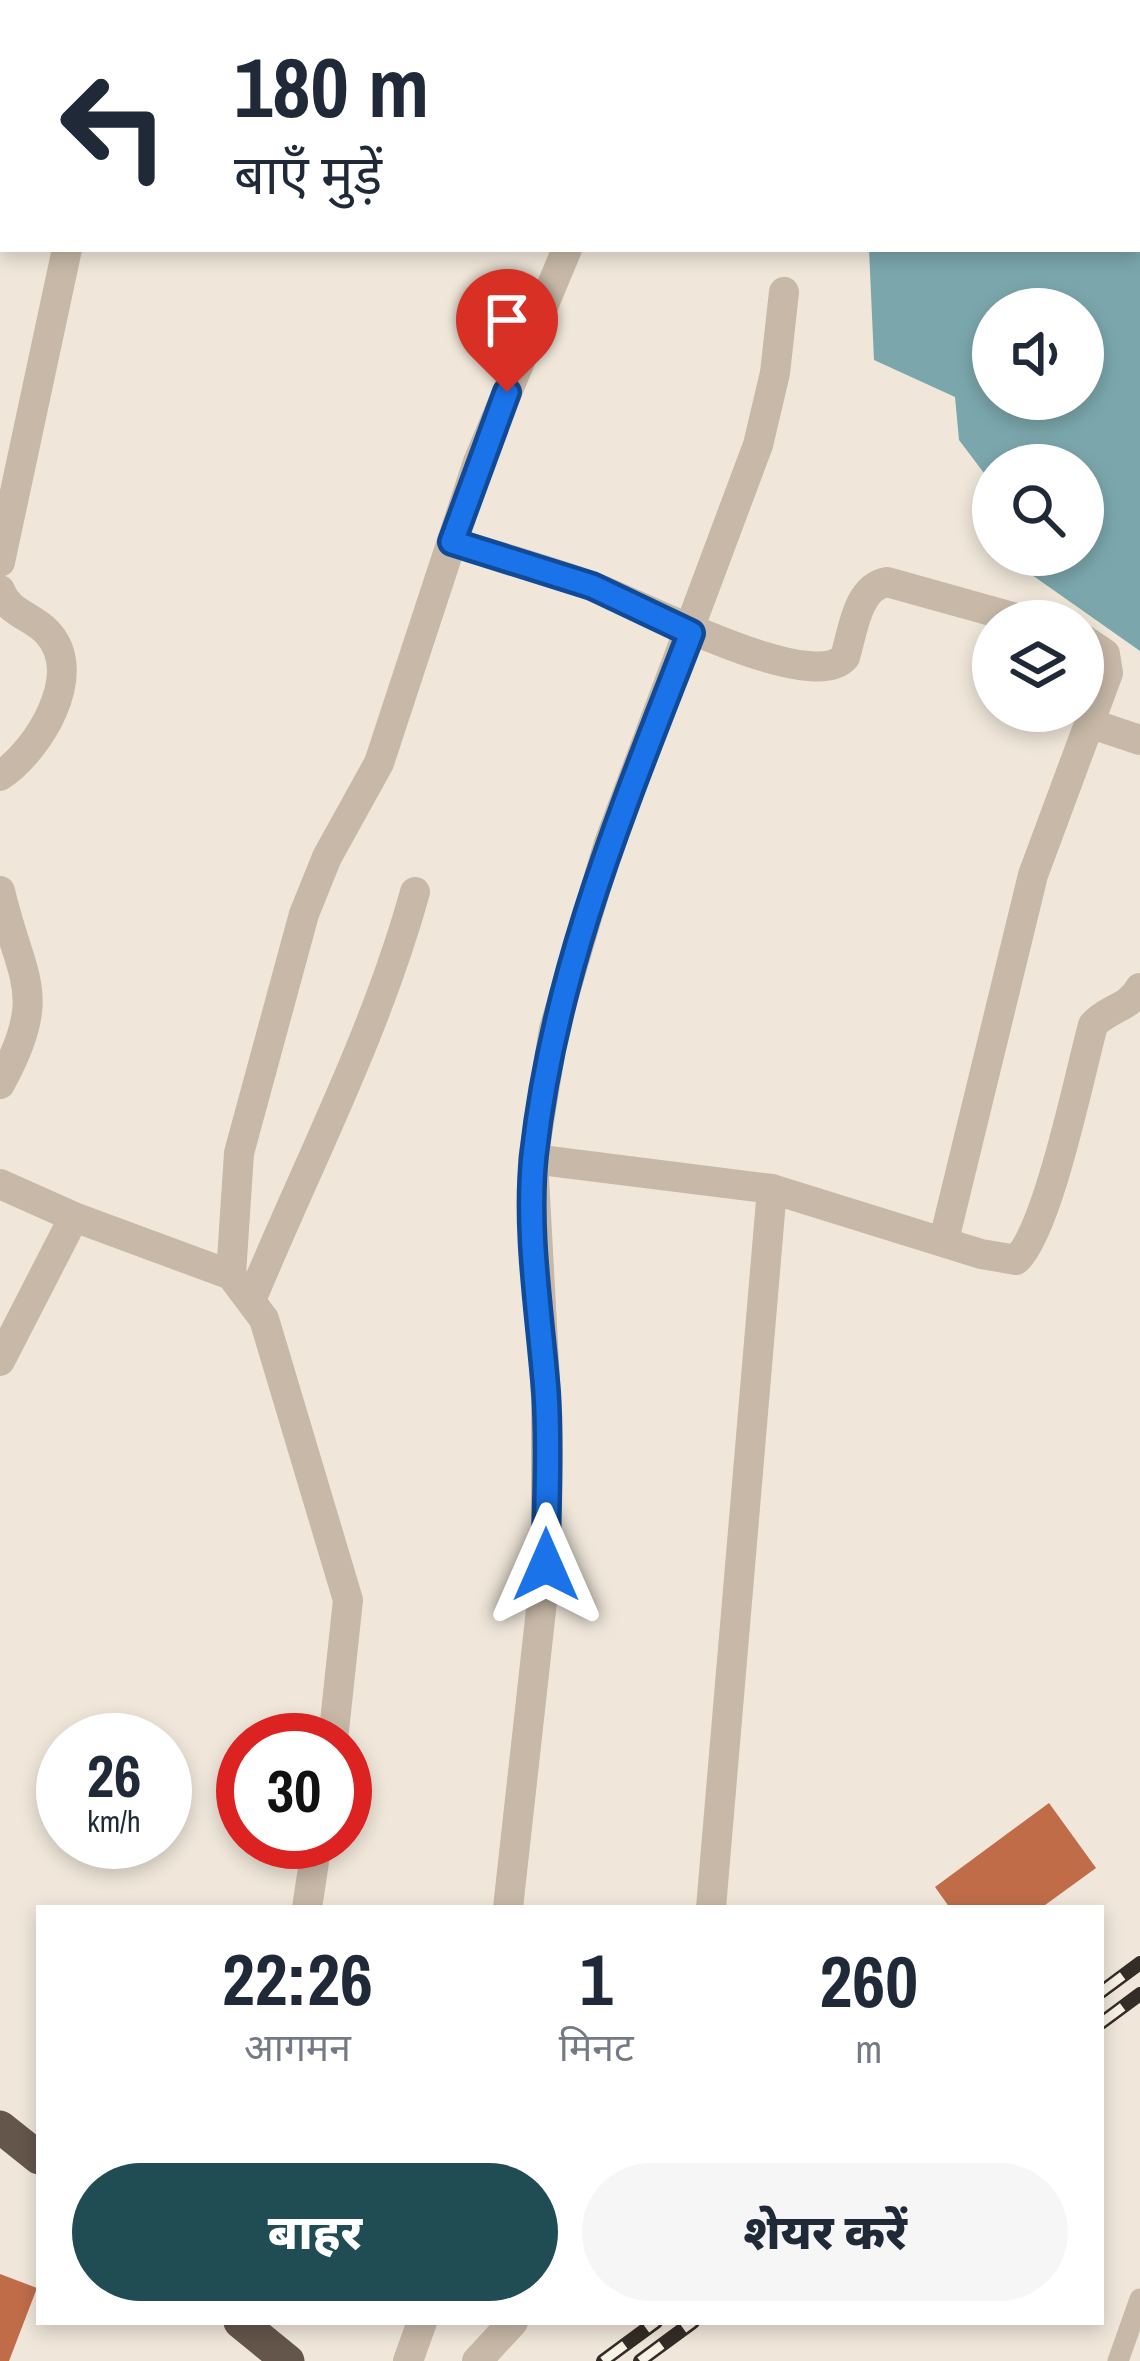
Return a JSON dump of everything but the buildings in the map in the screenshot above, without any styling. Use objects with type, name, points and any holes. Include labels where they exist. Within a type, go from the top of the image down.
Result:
[{"type":"highway","points":[[0,2126],[36,2156]]},
{"type":"highway","points":[[244,2325],[288,2361]]},
{"type":"street","points":[[0,562],[66,252]]},
{"type":"street","points":[[231,1275],[239,1153],[304,914],[327,857],[379,763],[478,462],[566,252]]},
{"type":"street","points":[[508,1905],[546,1565],[546,1399],[533,1159],[554,1029],[578,936],[758,445],[775,373],[784,292]]},
{"type":"street","points":[[452,542],[592,586],[691,633],[816,669],[838,665],[845,657],[865,594],[874,584],[887,581],[972,605]]},
{"type":"street","points":[[0,594],[48,632],[59,653],[61,681],[44,730],[19,764],[0,776]]},
{"type":"street","points":[[1104,654],[1108,673],[1104,684]]},
{"type":"street","points":[[1104,728],[1140,740]]},
{"type":"street","points":[[944,1240],[1033,875],[1086,732]]},
{"type":"street","points":[[0,891],[28,984],[30,1017],[0,1084]]},
{"type":"street","points":[[252,1298],[376,1014],[415,892]]},
{"type":"street","points":[[533,1159],[772,1189],[1016,1260],[1023,1254],[1044,1202],[1093,1024],[1127,1005],[1140,988]]},
{"type":"street","points":[[0,1184],[231,1275],[252,1298],[264,1318],[348,1600],[336,1713]]},
{"type":"street","points":[[711,1905],[772,1189]]},
{"type":"street","points":[[0,1361],[74,1217]]},
{"type":"street","points":[[308,1905],[313,1869]]},
{"type":"street","points":[[408,2361],[421,2325]]},
{"type":"street","points":[[477,2361],[510,2325]]},
{"type":"lane","points":[[1118,2361],[1140,2299]]},
{"type":"water","points":[[869,252],[1140,252],[1140,651],[1104,626],[1104,600],[1068,600],[1033,576],[1104,576],[1104,444],[972,444],[972,457],[959,440],[955,397],[874,360]]},
{"type":"railway","points":[[1104,1990],[1140,1963]]},
{"type":"railway","points":[[1104,2021],[1140,1994]]},
{"type":"railway","points":[[603,2361],[652,2325]]},
{"type":"railway","points":[[640,2361],[689,2325]]},
{"type":"route","points":[[507,392],[452,542],[592,586],[691,633],[578,936],[554,1029],[533,1159],[546,1399],[546,1565]]}]
